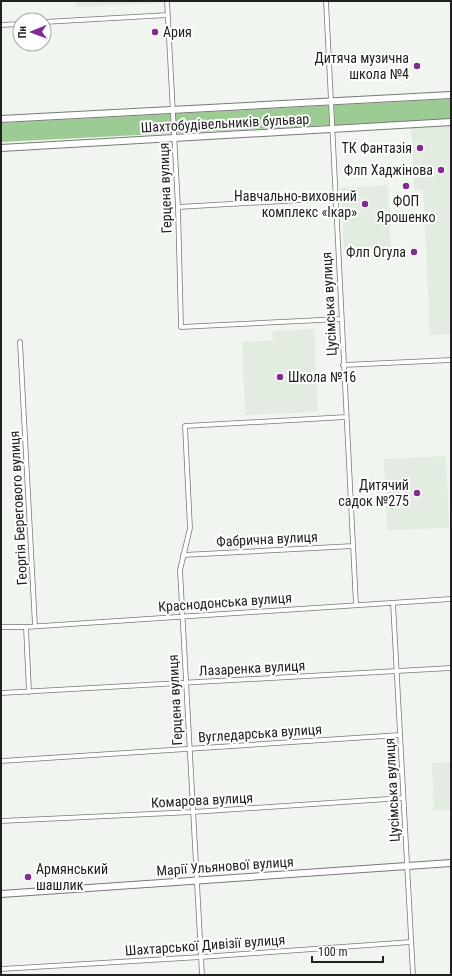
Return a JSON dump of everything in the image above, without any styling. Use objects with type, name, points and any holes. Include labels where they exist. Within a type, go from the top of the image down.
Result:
[{"type":"main road","name":"Шахтобудівельників бульвар","points":[[1,119],[451,95]]},
{"type":"main road","name":"Шахтобудівельників бульвар","points":[[1,148],[451,122]]},
{"type":"main road","name":"Марії Ульянової вулиця","points":[[1,894],[451,863]]},
{"type":"street","name":"Герцена вулиця","points":[[168,1],[172,111],[178,207],[181,327],[341,319]]},
{"type":"street","name":"Цусімська вулиця","points":[[326,1],[331,129],[356,605]]},
{"type":"street","points":[[52,22],[168,15]]},
{"type":"street","points":[[1,25],[12,24]]},
{"type":"street","points":[[178,207],[335,198]]},
{"type":"street","name":"Георгія Берегового вулиця","points":[[20,342],[35,626]]},
{"type":"street","points":[[343,365],[451,360]]},
{"type":"street","name":"Герцена вулиця","points":[[202,975],[180,570],[190,528],[185,426],[346,417]]},
{"type":"street","name":"Фабрична вулиця","points":[[183,555],[353,546]]},
{"type":"street","name":"Краснодонська вулиця","points":[[1,627],[26,627],[451,599]]},
{"type":"street","name":"Цусімська вулиця","points":[[393,603],[413,975]]},
{"type":"street","points":[[26,627],[29,692]]},
{"type":"street","name":"Лазаренка вулиця","points":[[1,693],[451,668]]},
{"type":"street","name":"Вугледарська вулиця","points":[[1,761],[400,735]]},
{"type":"street","name":"Комарова вулиця","points":[[1,821],[193,812],[403,798]]},
{"type":"street","name":"Шахтарської Дивізії вулиця","points":[[1,969],[411,942]]},
{"type":"shaded area","points":[[76,1],[160,1],[160,3],[76,7]]},
{"type":"shaded area","points":[[451,124],[451,334],[430,335],[423,190],[414,190],[411,126]]},
{"type":"shaded area","name":"Навчально-виховний комплекс «Ікар»","points":[[388,185],[391,249],[344,252],[341,188]]},
{"type":"shaded area","name":"Школа №16","points":[[314,329],[318,412],[245,415],[242,342],[273,341],[272,331]]},
{"type":"shaded area","name":"Дитячий садок №275","points":[[446,456],[449,528],[387,530],[384,459]]},
{"type":"shaded area","points":[[451,762],[451,810],[434,810],[432,763]]},
{"type":"green space","points":[[451,99],[451,119],[1,142],[1,123]]},
{"type":"place","name":"Ария","points":[[155,32]]},
{"type":"place","name":"Дитяча музична школа №4","points":[[417,66]]},
{"type":"place","name":"ТК Фантазія","points":[[420,148]]},
{"type":"place","name":"Флп Хаджінова","points":[[441,170]]},
{"type":"place","name":"ФОП Ярошенко","points":[[406,186]]},
{"type":"place","name":"Навчально-виховний комплекс «Ікар»","points":[[365,204]]},
{"type":"place","name":"Флп Огула","points":[[414,252]]},
{"type":"place","name":"Школа №16","points":[[280,377]]},
{"type":"place","name":"Дитячий садок №275","points":[[417,493]]},
{"type":"place","name":"Армянський шашлик","points":[[28,877]]}]
